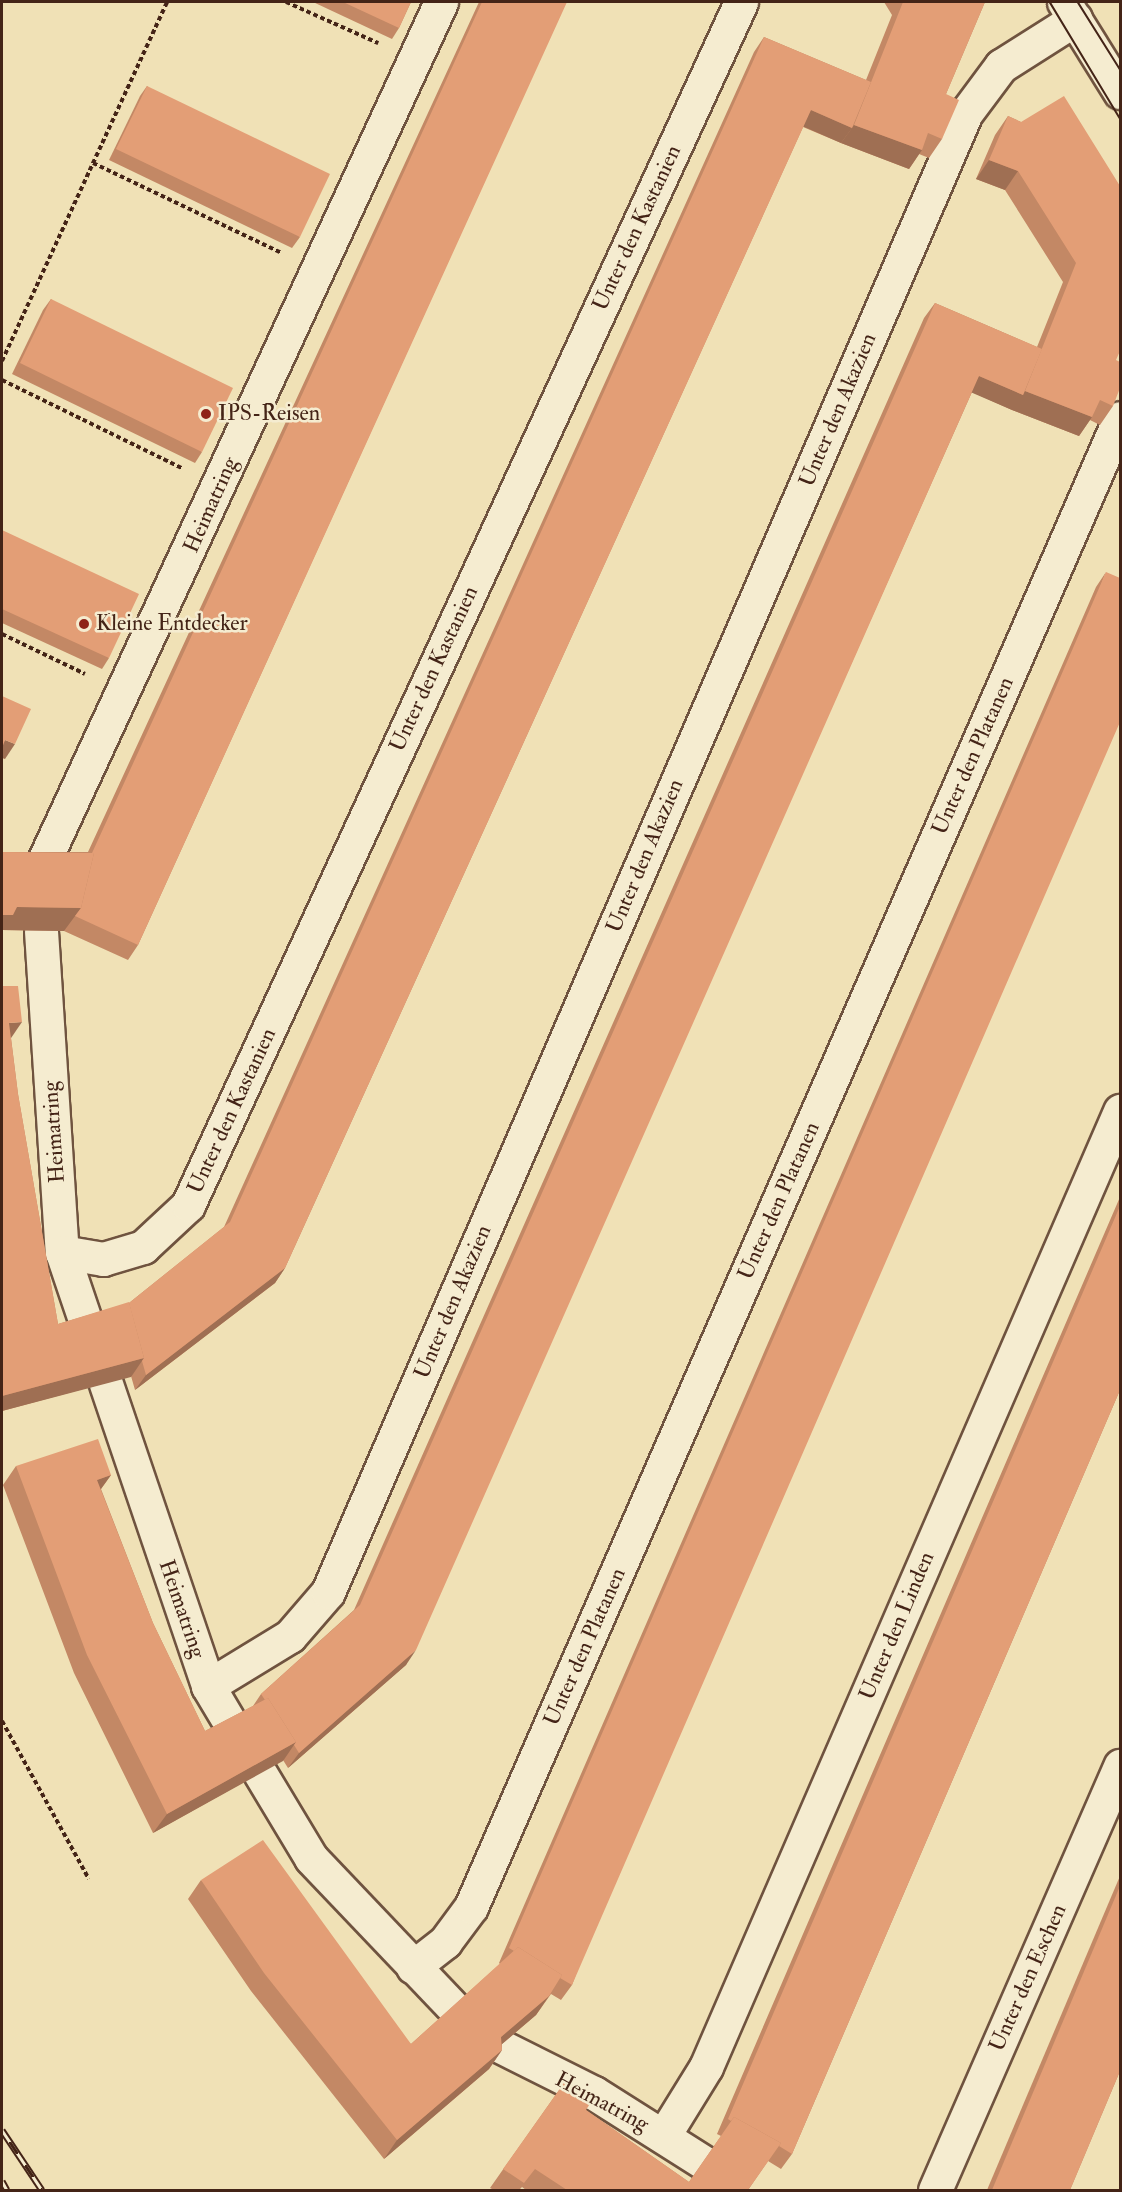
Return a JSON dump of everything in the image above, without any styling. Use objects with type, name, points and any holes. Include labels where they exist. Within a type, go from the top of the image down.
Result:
[{"type":"street","name":"Heimatring","points":[[37,876],[125,694],[441,2]]},
{"type":"street","name":"Unter den Kastanien","points":[[62,1252],[103,1259],[143,1247],[188,1205],[741,2]]},
{"type":"street","points":[[1070,10],[1120,92]]},
{"type":"street","name":"Unter den Akazien","points":[[208,1686],[290,1636],[328,1592],[966,113],[1001,66],[1070,10]]},
{"type":"street","name":"Unter den Platanen","points":[[413,1967],[445,1942],[471,1907],[1120,418]]},
{"type":"street","name":"Heimatring","points":[[41,931],[62,1252],[88,1329]]},
{"type":"street","name":"Unter den Linden","points":[[664,2135],[706,2067],[1120,1111]]},
{"type":"street","name":"Heimatring","points":[[106,1384],[208,1686],[233,1728]]},
{"type":"street","name":"Unter den Eschen","points":[[935,2190],[1120,1766]]},
{"type":"street","points":[[260,1773],[311,1858],[456,2010]]},
{"type":"street","name":"Heimatring","points":[[500,2046],[664,2135],[703,2162]]},
{"type":"path","points":[[2,360],[167,2]]},
{"type":"path","points":[[286,2],[415,59]]},
{"type":"path","points":[[93,163],[318,270]]},
{"type":"path","points":[[2,380],[219,486]]},
{"type":"path","points":[[2,634],[125,694]]},
{"type":"path","points":[[2,1721],[89,1879]]},
{"type":"building","points":[[343,2],[411,2],[399,28]]},
{"type":"building","points":[[482,2],[567,2],[138,945],[75,916],[81,908],[94,853],[92,853]]},
{"type":"building","points":[[903,2],[985,2],[946,94],[959,100],[942,139],[928,133],[922,150],[854,125]]},
{"type":"building","points":[[764,37],[871,82],[852,128],[811,110],[285,1268],[146,1375],[142,1361],[144,1358],[129,1303],[230,1222]]},
{"type":"building","points":[[147,86],[330,174],[300,237],[116,149]]},
{"type":"building","points":[[1064,96],[1120,186],[1120,351],[1116,360],[1120,362],[1120,388],[1113,406],[1100,400],[1092,417],[1025,391],[1076,263],[1018,171],[989,160],[1008,116],[1021,122]]},
{"type":"building","points":[[51,299],[233,388],[202,452],[20,363]]},
{"type":"building","points":[[935,303],[1042,349],[1023,395],[979,376],[416,1650],[299,1753],[294,1745],[296,1742],[268,1698],[265,1700],[261,1694],[360,1605]]},
{"type":"building","points":[[2,530],[139,594],[109,658],[2,609]]},
{"type":"building","points":[[1106,572],[1120,578],[1120,722],[572,1985],[560,1978],[562,1975],[518,1947],[514,1951],[509,1948]]},
{"type":"building","points":[[2,696],[31,709],[15,744],[5,740],[2,748]]},
{"type":"building","points":[[2,852],[94,853],[81,908],[17,907],[13,915],[2,915]]},
{"type":"building","points":[[2,986],[18,986],[22,1022],[9,1023],[18,1094],[58,1324],[129,1302],[144,1358],[2,1396]]},
{"type":"building","points":[[1120,1206],[1120,1390],[792,2154],[779,2146],[781,2143],[734,2117],[731,2121],[728,2119]]},
{"type":"building","points":[[98,1439],[111,1475],[97,1480],[153,1623],[205,1731],[268,1698],[296,1742],[167,1814],[87,1655],[16,1466]]},
{"type":"building","points":[[263,1840],[411,2044],[518,1947],[562,1975],[549,1996],[501,2037],[502,2050],[397,2140],[264,1973],[201,1880]]},
{"type":"building","points":[[1120,1886],[1120,2071],[1070,2190],[992,2190]]},
{"type":"building","points":[[564,2083],[591,2102],[586,2110],[689,2182],[734,2117],[781,2143],[748,2190],[567,2190],[535,2169],[524,2183],[503,2169]]},
{"type":"tram line","points":[[1050,2],[1120,118]]},
{"type":"tram line","points":[[1078,2],[1120,69]]},
{"type":"railway","points":[[2,2130],[42,2190]]},
{"type":"railway","points":[[2,2181],[7,2190]]},
{"type":"place","name":"IPS-Reisen","points":[[206,414]]},
{"type":"place","name":"Kleine Entdecker","points":[[84,624]]}]
